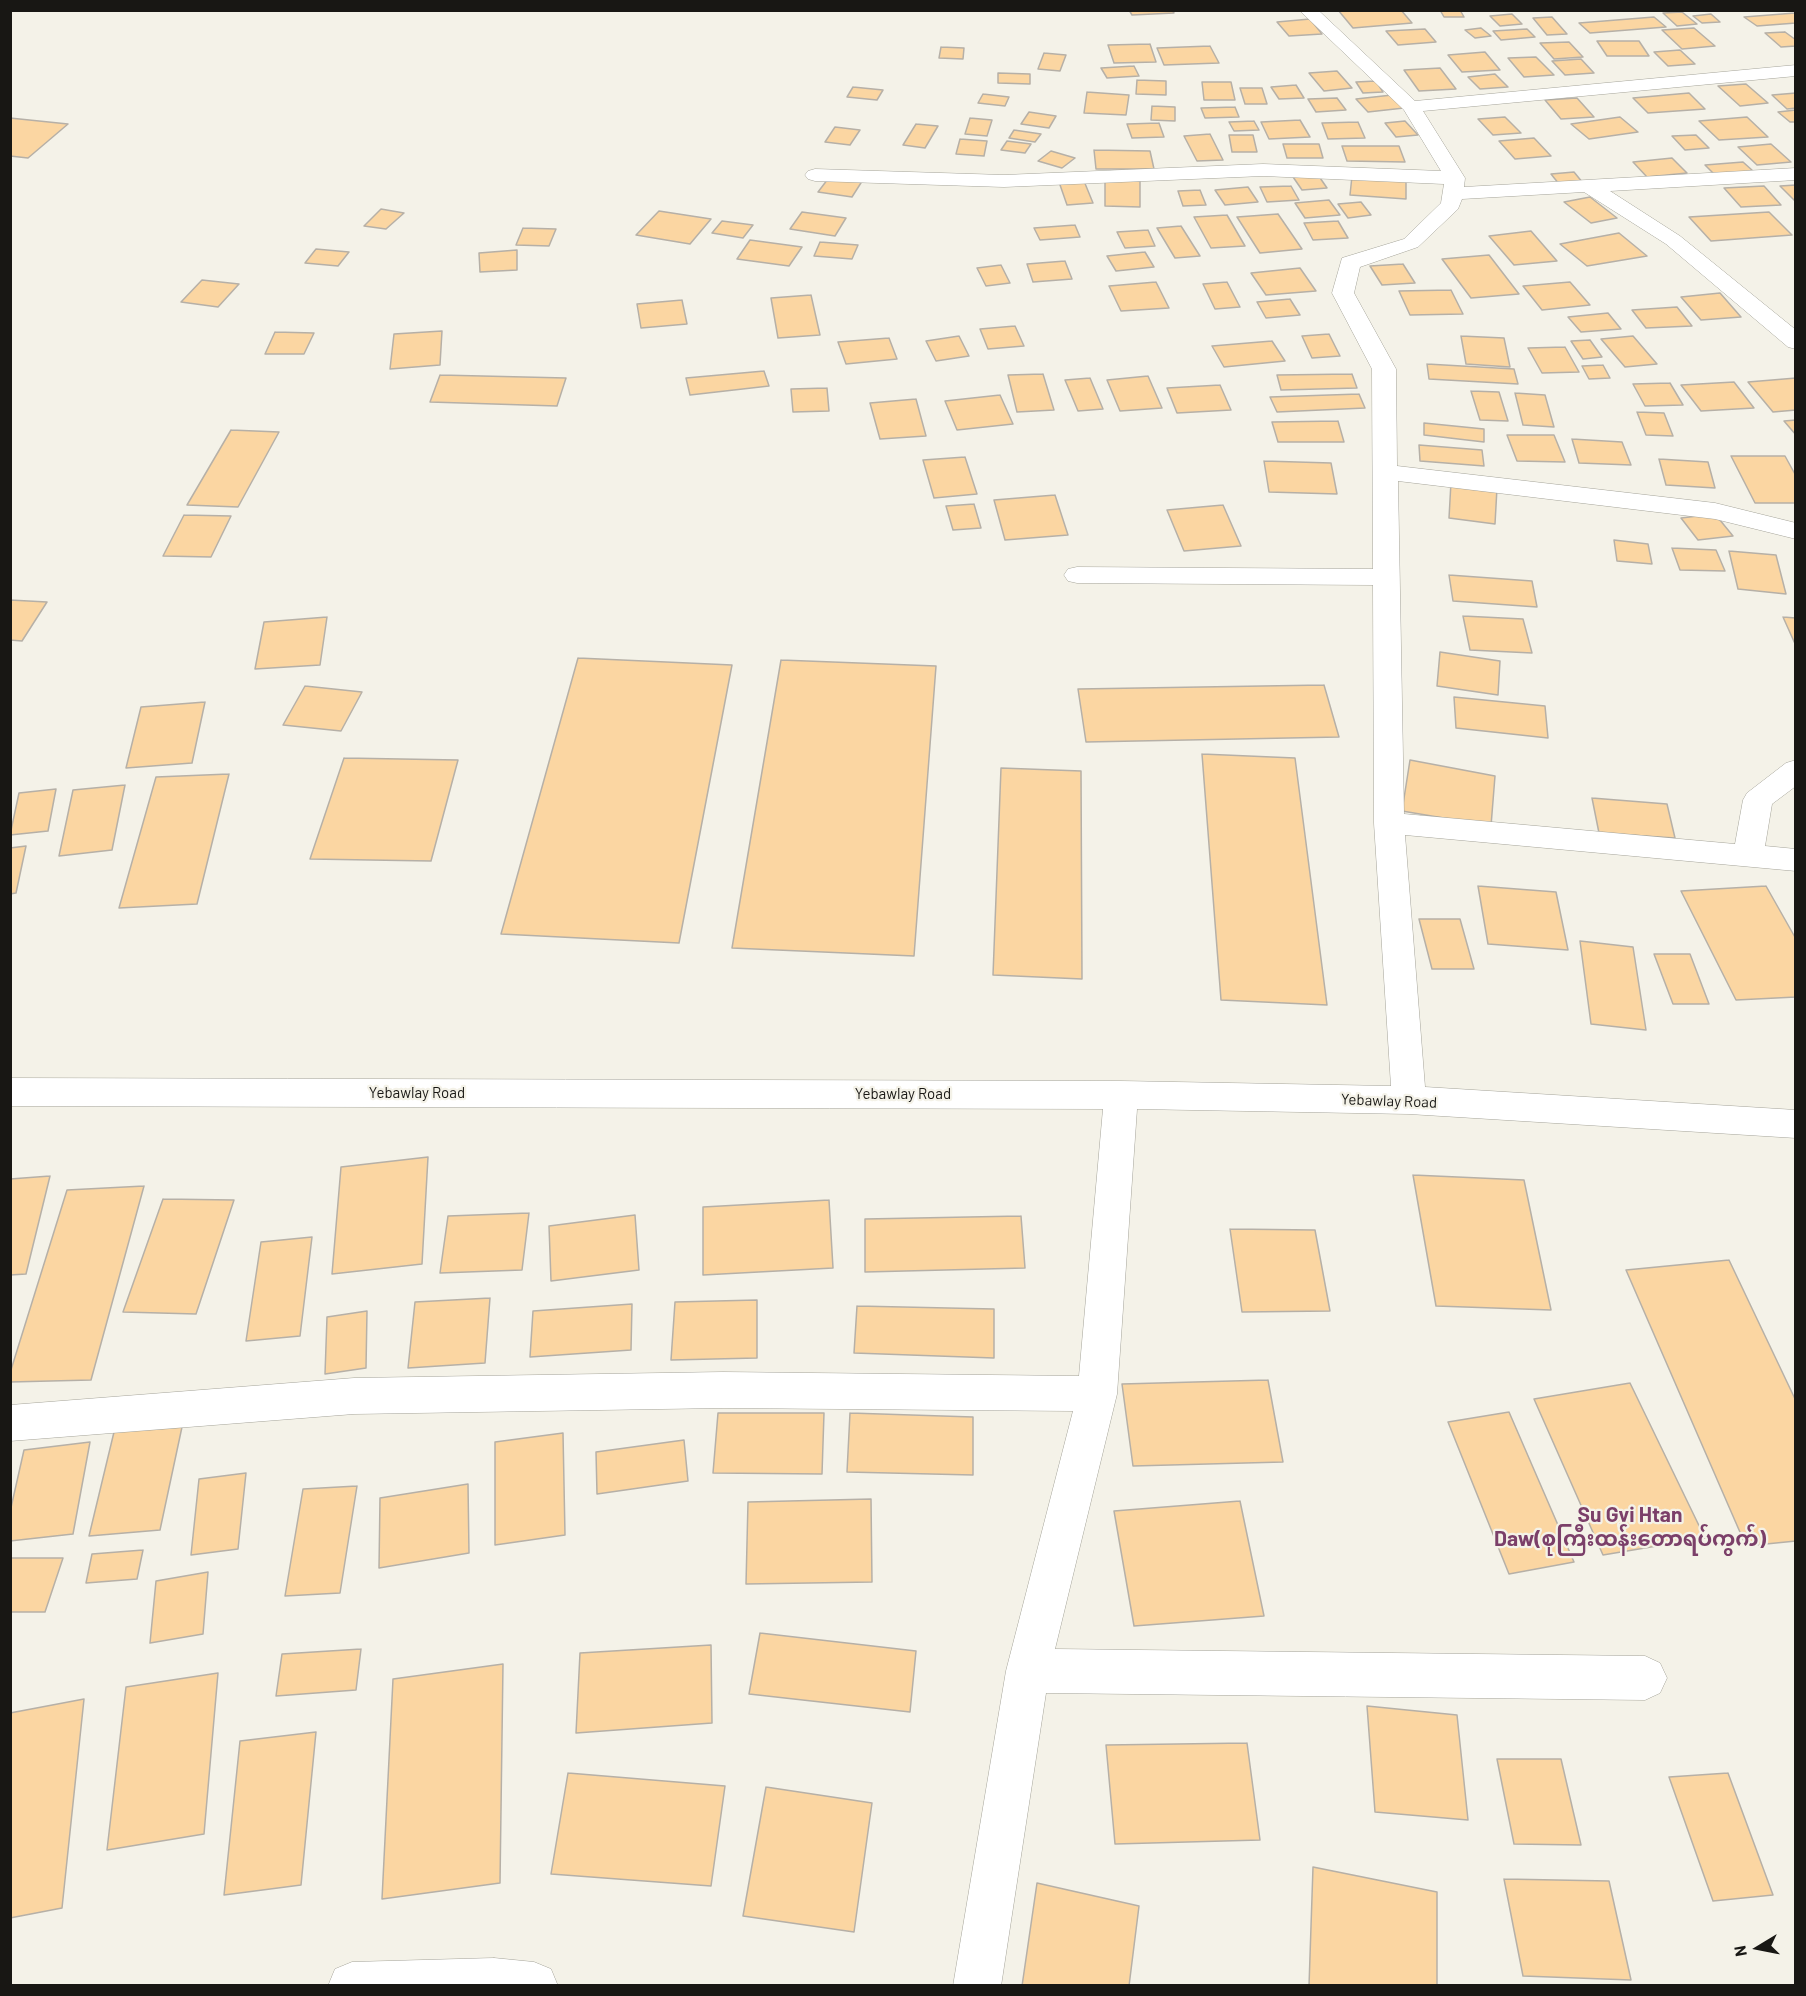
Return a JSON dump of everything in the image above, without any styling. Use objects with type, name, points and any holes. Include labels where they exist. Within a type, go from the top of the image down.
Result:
[{"type":"street","points":[[1306,10],[1411,107],[1454,186],[1451,205],[1411,243],[1350,263],[1343,293],[1384,369],[1389,823],[1409,1100]]},
{"type":"street","points":[[1411,107],[1796,70]]},
{"type":"street","points":[[815,175],[1004,181],[1263,170],[1454,186],[1588,186],[1796,174]]},
{"type":"street","points":[[1774,176],[1796,191]]},
{"type":"street","points":[[1588,186],[1673,240],[1796,342]]},
{"type":"street","points":[[1385,472],[1714,511],[1796,531]]},
{"type":"street","points":[[1077,575],[1387,577]]},
{"type":"street","points":[[1748,856],[1758,800],[1796,770]]},
{"type":"street","points":[[1389,823],[1796,860]]},
{"type":"street","name":"Yebawlay Road","points":[[10,1092],[1121,1095],[1409,1100],[1796,1124]]},
{"type":"street","points":[[977,1986],[1028,1671],[1097,1394],[1121,1095]]},
{"type":"street","points":[[10,1423],[354,1396],[723,1390],[1097,1394]]},
{"type":"street","points":[[1028,1671],[1645,1678]]},
{"type":"street","points":[[352,1986],[494,1982],[534,1986]]},
{"type":"building","points":[[1129,10],[1172,10],[1174,13],[1132,15]]},
{"type":"building","points":[[1338,10],[1401,10],[1412,23],[1353,28]]},
{"type":"building","points":[[1440,10],[1460,10],[1464,17],[1444,17]]},
{"type":"building","points":[[1682,12],[1697,24],[1677,26],[1663,13]]},
{"type":"building","points":[[1795,13],[1796,23],[1757,26],[1744,17]]},
{"type":"building","points":[[1512,14],[1522,24],[1500,26],[1490,16]]},
{"type":"building","points":[[1711,14],[1720,22],[1702,23],[1693,16]]},
{"type":"building","points":[[1552,17],[1567,34],[1547,35],[1533,18]]},
{"type":"building","points":[[1654,17],[1666,27],[1590,33],[1579,23]]},
{"type":"building","points":[[1310,19],[1322,34],[1289,36],[1277,22]]},
{"type":"building","points":[[1481,28],[1491,36],[1475,38],[1465,30]]},
{"type":"building","points":[[1694,28],[1715,46],[1682,49],[1662,30]]},
{"type":"building","points":[[1425,29],[1436,42],[1398,45],[1386,31]]},
{"type":"building","points":[[1527,29],[1535,37],[1501,40],[1493,31]]},
{"type":"building","points":[[1785,32],[1796,40],[1796,46],[1781,47],[1765,33]]},
{"type":"building","points":[[1597,41],[1639,41],[1649,56],[1607,56]]},
{"type":"building","points":[[1569,42],[1583,57],[1554,59],[1540,43]]},
{"type":"building","points":[[1150,44],[1156,62],[1114,63],[1108,45]]},
{"type":"building","points":[[1210,46],[1219,63],[1164,65],[1157,48]]},
{"type":"building","points":[[941,47],[964,48],[963,59],[939,58]]},
{"type":"building","points":[[1680,50],[1695,64],[1668,66],[1654,52]]},
{"type":"building","points":[[1485,52],[1500,70],[1462,72],[1448,55]]},
{"type":"building","points":[[1044,53],[1066,55],[1060,71],[1038,69]]},
{"type":"building","points":[[1536,57],[1554,75],[1524,77],[1508,58]]},
{"type":"building","points":[[1581,59],[1594,73],[1565,75],[1552,61]]},
{"type":"building","points":[[1134,66],[1139,76],[1107,78],[1101,68]]},
{"type":"building","points":[[1440,68],[1456,89],[1419,91],[1404,70]]},
{"type":"building","points":[[1337,71],[1352,88],[1324,91],[1309,73]]},
{"type":"building","points":[[998,73],[1030,74],[1030,84],[998,83]]},
{"type":"building","points":[[1495,74],[1508,87],[1480,89],[1468,77]]},
{"type":"building","points":[[1137,80],[1166,81],[1166,95],[1136,94]]},
{"type":"building","points":[[1376,81],[1383,92],[1363,93],[1356,82]]},
{"type":"building","points":[[1202,82],[1231,82],[1235,100],[1204,100]]},
{"type":"building","points":[[1746,84],[1768,103],[1740,106],[1718,86]]},
{"type":"building","points":[[1296,85],[1304,98],[1279,99],[1271,87]]},
{"type":"building","points":[[853,87],[883,90],[877,100],[847,97]]},
{"type":"building","points":[[1240,88],[1262,88],[1267,104],[1245,104]]},
{"type":"building","points":[[1087,92],[1129,95],[1126,115],[1084,113]]},
{"type":"building","points":[[1689,93],[1705,109],[1648,113],[1633,98]]},
{"type":"building","points":[[1796,93],[1796,108],[1787,109],[1772,95]]},
{"type":"building","points":[[983,94],[1009,97],[1005,106],[978,103]]},
{"type":"building","points":[[1392,95],[1404,108],[1368,112],[1356,99]]},
{"type":"building","points":[[1337,98],[1346,110],[1316,112],[1308,99]]},
{"type":"building","points":[[1577,98],[1594,117],[1561,119],[1545,100]]},
{"type":"building","points":[[1152,106],[1175,107],[1175,121],[1151,120]]},
{"type":"building","points":[[1235,107],[1239,117],[1205,118],[1201,108]]},
{"type":"building","points":[[1796,110],[1796,122],[1790,122],[1778,112]]},
{"type":"building","points":[[1029,112],[1056,116],[1049,128],[1021,124]]},
{"type":"building","points":[[1505,117],[1521,133],[1493,135],[1478,119]]},
{"type":"building","points":[[1620,117],[1638,132],[1589,139],[1571,124]]},
{"type":"building","points":[[1747,117],[1768,137],[1719,140],[1699,121]]},
{"type":"building","points":[[10,118],[68,124],[28,158],[10,156]]},
{"type":"building","points":[[970,118],[992,120],[987,136],[965,134]]},
{"type":"building","points":[[1300,120],[1310,137],[1269,139],[1261,122]]},
{"type":"building","points":[[1254,121],[1259,130],[1234,131],[1229,122]]},
{"type":"building","points":[[1405,121],[1418,135],[1396,137],[1385,123]]},
{"type":"building","points":[[1358,122],[1365,138],[1328,139],[1322,123]]},
{"type":"building","points":[[1159,123],[1164,137],[1132,138],[1127,124]]},
{"type":"building","points":[[916,124],[938,126],[925,148],[903,145]]},
{"type":"building","points":[[835,127],[860,130],[850,145],[825,142]]},
{"type":"building","points":[[1014,130],[1041,134],[1035,142],[1009,138]]},
{"type":"building","points":[[1210,134],[1223,160],[1197,161],[1184,136]]},
{"type":"building","points":[[1229,135],[1253,135],[1257,152],[1232,152]]},
{"type":"building","points":[[1696,135],[1709,148],[1685,150],[1672,136]]},
{"type":"building","points":[[1534,138],[1551,156],[1515,159],[1499,141]]},
{"type":"building","points":[[960,139],[987,141],[984,156],[956,154]]},
{"type":"building","points":[[1007,141],[1031,144],[1025,153],[1001,150]]},
{"type":"building","points":[[1283,144],[1319,144],[1323,158],[1287,158]]},
{"type":"building","points":[[1771,144],[1791,162],[1757,165],[1738,147]]},
{"type":"building","points":[[1342,146],[1399,146],[1405,162],[1347,161]]},
{"type":"building","points":[[1094,150],[1150,151],[1154,169],[1096,169]]},
{"type":"building","points":[[1051,151],[1075,158],[1062,168],[1038,161]]},
{"type":"building","points":[[1672,158],[1687,173],[1647,177],[1633,162]]},
{"type":"building","points":[[1743,162],[1753,171],[1715,175],[1705,165]]},
{"type":"building","points":[[834,171],[866,175],[852,197],[818,192]]},
{"type":"building","points":[[1316,172],[1327,188],[1302,190],[1291,174]]},
{"type":"building","points":[[1574,172],[1583,183],[1559,184],[1551,174]]},
{"type":"building","points":[[1352,176],[1406,181],[1406,199],[1350,195]]},
{"type":"building","points":[[1105,180],[1140,181],[1140,207],[1105,206]]},
{"type":"building","points":[[1084,181],[1093,203],[1067,205],[1059,182]]},
{"type":"building","points":[[1796,185],[1796,202],[1780,186]]},
{"type":"building","points":[[1291,186],[1299,200],[1267,202],[1260,187]]},
{"type":"building","points":[[1764,186],[1781,205],[1741,207],[1724,188]]},
{"type":"building","points":[[1248,187],[1258,202],[1225,205],[1215,190]]},
{"type":"building","points":[[1200,190],[1206,205],[1183,206],[1178,191]]},
{"type":"building","points":[[1590,197],[1617,218],[1591,223],[1564,202]]},
{"type":"building","points":[[1329,200],[1340,215],[1305,218],[1295,203]]},
{"type":"building","points":[[1361,202],[1371,215],[1348,218],[1338,204]]},
{"type":"building","points":[[381,209],[404,213],[386,229],[364,226]]},
{"type":"building","points":[[659,211],[711,219],[690,244],[636,235]]},
{"type":"building","points":[[802,212],[846,218],[835,236],[790,229]]},
{"type":"building","points":[[1769,212],[1792,235],[1711,241],[1689,217]]},
{"type":"building","points":[[1278,214],[1302,249],[1260,253],[1237,217]]},
{"type":"building","points":[[1227,215],[1245,246],[1211,248],[1194,217]]},
{"type":"building","points":[[722,221],[753,225],[743,238],[712,233]]},
{"type":"building","points":[[1338,221],[1348,238],[1313,240],[1304,223]]},
{"type":"building","points":[[1075,225],[1080,237],[1040,240],[1034,228]]},
{"type":"building","points":[[1181,226],[1200,256],[1175,258],[1157,228]]},
{"type":"building","points":[[523,228],[556,229],[549,246],[516,245]]},
{"type":"building","points":[[1148,230],[1155,246],[1125,248],[1117,232]]},
{"type":"building","points":[[1531,231],[1557,261],[1514,265],[1489,236]]},
{"type":"building","points":[[1619,233],[1647,256],[1587,266],[1560,244]]},
{"type":"building","points":[[750,240],[802,247],[789,266],[737,259]]},
{"type":"building","points":[[820,242],[858,245],[852,259],[814,256]]},
{"type":"building","points":[[316,249],[349,252],[338,266],[305,263]]},
{"type":"building","points":[[517,250],[517,270],[480,272],[479,253]]},
{"type":"building","points":[[1145,252],[1154,267],[1116,271],[1107,256]]},
{"type":"building","points":[[1489,255],[1519,294],[1471,298],[1442,259]]},
{"type":"building","points":[[1065,261],[1072,279],[1033,282],[1027,264]]},
{"type":"building","points":[[1403,264],[1415,283],[1382,285],[1370,266]]},
{"type":"building","points":[[1001,265],[1010,283],[986,286],[977,268]]},
{"type":"building","points":[[1300,268],[1316,291],[1266,295],[1251,273]]},
{"type":"building","points":[[202,280],[239,284],[218,307],[181,302]]},
{"type":"building","points":[[1156,282],[1169,308],[1121,311],[1109,286]]},
{"type":"building","points":[[1227,282],[1240,307],[1215,309],[1203,284]]},
{"type":"building","points":[[1570,282],[1590,305],[1542,310],[1523,286]]},
{"type":"building","points":[[1451,290],[1463,314],[1410,315],[1399,291]]},
{"type":"building","points":[[1720,293],[1741,317],[1701,320],[1681,297]]},
{"type":"building","points":[[811,295],[820,335],[778,338],[771,298]]},
{"type":"building","points":[[1290,299],[1300,315],[1266,318],[1257,302]]},
{"type":"building","points":[[682,300],[687,324],[641,328],[637,304]]},
{"type":"building","points":[[1677,307],[1692,326],[1646,328],[1632,310]]},
{"type":"building","points":[[1608,313],[1621,329],[1581,332],[1568,317]]},
{"type":"building","points":[[1015,326],[1024,346],[988,349],[980,329]]},
{"type":"building","points":[[442,331],[440,365],[390,369],[394,334]]},
{"type":"building","points":[[275,332],[314,333],[304,354],[265,354]]},
{"type":"building","points":[[1329,334],[1340,356],[1312,358],[1302,336]]},
{"type":"building","points":[[959,336],[969,356],[936,361],[926,341]]},
{"type":"building","points":[[1461,336],[1504,338],[1510,367],[1466,364]]},
{"type":"building","points":[[1633,336],[1657,364],[1625,367],[1601,339]]},
{"type":"building","points":[[889,338],[897,359],[846,364],[838,342]]},
{"type":"building","points":[[1590,340],[1602,357],[1583,359],[1571,341]]},
{"type":"building","points":[[1272,341],[1285,361],[1224,367],[1212,346]]},
{"type":"building","points":[[1565,347],[1579,372],[1542,373],[1528,348]]},
{"type":"building","points":[[1427,364],[1514,369],[1518,384],[1429,379]]},
{"type":"building","points":[[1603,365],[1610,378],[1589,379],[1582,366]]},
{"type":"building","points":[[764,371],[769,386],[690,395],[686,378]]},
{"type":"building","points":[[1043,374],[1054,410],[1017,412],[1008,375]]},
{"type":"building","points":[[1352,374],[1357,388],[1281,390],[1277,375]]},
{"type":"building","points":[[440,375],[566,378],[557,406],[430,402]]},
{"type":"building","points":[[1148,376],[1162,408],[1120,411],[1107,380]]},
{"type":"building","points":[[1090,378],[1103,409],[1078,411],[1065,380]]},
{"type":"building","points":[[1796,378],[1796,410],[1773,412],[1748,382]]},
{"type":"building","points":[[1734,382],[1754,408],[1701,411],[1681,385]]},
{"type":"building","points":[[1670,383],[1683,405],[1645,406],[1633,384]]},
{"type":"building","points":[[1220,385],[1231,410],[1177,413],[1167,388]]},
{"type":"building","points":[[827,388],[829,411],[793,412],[791,389]]},
{"type":"building","points":[[1471,391],[1499,392],[1508,421],[1480,420]]},
{"type":"building","points":[[1515,393],[1545,395],[1554,427],[1523,425]]},
{"type":"building","points":[[1359,394],[1365,408],[1277,412],[1270,397]]},
{"type":"building","points":[[1000,395],[1013,424],[957,430],[945,401]]},
{"type":"building","points":[[916,399],[926,436],[880,439],[870,403]]},
{"type":"building","points":[[1637,412],[1664,413],[1673,436],[1646,435]]},
{"type":"building","points":[[1796,420],[1796,435],[1784,421]]},
{"type":"building","points":[[1338,421],[1344,442],[1278,442],[1272,422]]},
{"type":"building","points":[[1424,423],[1484,429],[1484,442],[1424,435]]},
{"type":"building","points":[[231,430],[279,432],[238,507],[187,505]]},
{"type":"building","points":[[1507,435],[1554,435],[1565,462],[1517,461]]},
{"type":"building","points":[[1572,439],[1622,442],[1631,465],[1579,463]]},
{"type":"building","points":[[1419,445],[1482,450],[1484,466],[1420,461]]},
{"type":"building","points":[[1731,456],[1785,456],[1796,476],[1796,503],[1755,503]]},
{"type":"building","points":[[965,457],[977,494],[934,498],[923,460]]},
{"type":"building","points":[[1659,459],[1708,462],[1715,488],[1666,485]]},
{"type":"building","points":[[1264,461],[1331,463],[1337,494],[1269,492]]},
{"type":"building","points":[[1451,482],[1497,488],[1495,524],[1449,518]]},
{"type":"building","points":[[1055,495],[1068,535],[1005,540],[994,500]]},
{"type":"building","points":[[974,504],[981,528],[953,530],[946,506]]},
{"type":"building","points":[[1223,505],[1241,546],[1184,551],[1167,510]]},
{"type":"building","points":[[1715,514],[1733,536],[1698,540],[1681,518]]},
{"type":"building","points":[[184,515],[231,516],[211,557],[163,556]]},
{"type":"building","points":[[1614,540],[1648,544],[1652,564],[1617,561]]},
{"type":"building","points":[[1672,548],[1716,550],[1725,571],[1680,570]]},
{"type":"building","points":[[1729,551],[1776,555],[1786,594],[1738,589]]},
{"type":"building","points":[[1449,575],[1532,581],[1537,607],[1453,601]]},
{"type":"building","points":[[10,600],[47,602],[22,641],[10,640]]},
{"type":"building","points":[[1463,616],[1523,619],[1532,653],[1470,650]]},
{"type":"building","points":[[327,617],[320,665],[255,669],[264,622]]},
{"type":"building","points":[[1783,617],[1796,618],[1796,646]]},
{"type":"building","points":[[1440,652],[1500,661],[1498,695],[1437,686]]},
{"type":"building","points":[[578,658],[732,665],[679,943],[501,934]]},
{"type":"building","points":[[781,660],[936,666],[914,956],[732,948]]},
{"type":"building","points":[[1324,685],[1339,737],[1086,742],[1078,689]]},
{"type":"building","points":[[305,686],[362,692],[341,731],[283,725]]},
{"type":"building","points":[[1454,697],[1545,706],[1548,738],[1456,728]]},
{"type":"building","points":[[205,702],[192,763],[126,768],[141,707]]},
{"type":"building","points":[[1202,754],[1295,758],[1327,1005],[1221,1000]]},
{"type":"building","points":[[344,758],[458,760],[431,861],[310,859]]},
{"type":"building","points":[[1410,760],[1495,776],[1491,826],[1402,811]]},
{"type":"building","points":[[1001,768],[1081,771],[1082,979],[993,975]]},
{"type":"building","points":[[229,774],[197,904],[119,908],[156,777]]},
{"type":"building","points":[[125,785],[112,850],[59,856],[73,790]]},
{"type":"building","points":[[56,789],[48,831],[10,835],[19,793]]},
{"type":"building","points":[[1592,798],[1667,804],[1675,838],[1599,833]]},
{"type":"building","points":[[26,846],[16,893],[10,894],[10,848]]},
{"type":"building","points":[[1478,886],[1556,892],[1568,950],[1488,944]]},
{"type":"building","points":[[1766,886],[1796,939],[1796,997],[1736,1000],[1681,891]]},
{"type":"building","points":[[1419,919],[1460,919],[1474,969],[1432,969]]},
{"type":"building","points":[[1580,941],[1633,947],[1646,1030],[1591,1024]]},
{"type":"building","points":[[1654,954],[1690,954],[1709,1004],[1673,1004]]},
{"type":"building","points":[[428,1157],[422,1264],[332,1274],[341,1167]]},
{"type":"building","points":[[1413,1175],[1524,1180],[1551,1310],[1436,1306]]},
{"type":"building","points":[[50,1176],[26,1274],[10,1275],[10,1179]]},
{"type":"building","points":[[144,1186],[91,1380],[10,1382],[10,1373],[67,1190]]},
{"type":"building","points":[[163,1199],[234,1200],[196,1314],[123,1312]]},
{"type":"building","points":[[829,1200],[833,1268],[703,1275],[703,1207]]},
{"type":"building","points":[[529,1213],[522,1270],[440,1273],[448,1216]]},
{"type":"building","points":[[635,1215],[639,1270],[551,1281],[549,1226]]},
{"type":"building","points":[[1021,1216],[1025,1268],[865,1272],[865,1219]]},
{"type":"building","points":[[1230,1229],[1315,1230],[1330,1311],[1242,1312]]},
{"type":"building","points":[[312,1237],[300,1336],[246,1341],[261,1242]]},
{"type":"building","points":[[1729,1260],[1796,1401],[1796,1541],[1746,1546],[1626,1270]]},
{"type":"building","points":[[490,1298],[485,1363],[408,1368],[415,1302]]},
{"type":"building","points":[[757,1300],[757,1358],[671,1360],[675,1302]]},
{"type":"building","points":[[632,1304],[631,1350],[530,1357],[533,1311]]},
{"type":"building","points":[[857,1306],[994,1309],[994,1358],[854,1353]]},
{"type":"building","points":[[367,1311],[366,1368],[325,1374],[327,1317]]},
{"type":"building","points":[[1268,1380],[1283,1462],[1133,1466],[1122,1384]]},
{"type":"building","points":[[1630,1383],[1705,1538],[1603,1555],[1534,1399]]},
{"type":"building","points":[[1509,1412],[1574,1562],[1509,1574],[1448,1422]]},
{"type":"building","points":[[718,1413],[824,1413],[822,1474],[713,1473]]},
{"type":"building","points":[[850,1413],[973,1417],[973,1475],[847,1472]]},
{"type":"building","points":[[182,1427],[160,1530],[89,1536],[114,1432]]},
{"type":"building","points":[[563,1433],[565,1535],[495,1545],[495,1442]]},
{"type":"building","points":[[684,1440],[688,1481],[597,1494],[596,1452]]},
{"type":"building","points":[[90,1442],[73,1534],[10,1541],[10,1512],[24,1450]]},
{"type":"building","points":[[246,1473],[238,1549],[191,1555],[199,1479]]},
{"type":"building","points":[[468,1484],[469,1553],[379,1568],[380,1498]]},
{"type":"building","points":[[357,1486],[340,1593],[285,1596],[303,1489]]},
{"type":"building","points":[[871,1499],[872,1582],[746,1584],[748,1502]]},
{"type":"building","points":[[1240,1501],[1264,1616],[1134,1626],[1114,1511]]},
{"type":"building","points":[[143,1550],[137,1579],[86,1583],[92,1554]]},
{"type":"building","points":[[10,1558],[63,1558],[45,1612],[10,1612]]},
{"type":"building","points":[[208,1572],[203,1634],[150,1643],[156,1581]]},
{"type":"building","points":[[760,1633],[916,1651],[910,1712],[749,1694]]},
{"type":"building","points":[[711,1645],[712,1723],[576,1733],[580,1653]]},
{"type":"building","points":[[361,1649],[356,1690],[276,1696],[282,1654]]},
{"type":"building","points":[[503,1664],[500,1883],[382,1899],[393,1679]]},
{"type":"building","points":[[218,1673],[204,1834],[107,1850],[126,1687]]},
{"type":"building","points":[[84,1699],[62,1908],[10,1918],[10,1713]]},
{"type":"building","points":[[1367,1706],[1457,1715],[1468,1820],[1375,1812]]},
{"type":"building","points":[[316,1732],[301,1885],[224,1895],[240,1741]]},
{"type":"building","points":[[1247,1743],[1260,1840],[1115,1844],[1106,1745]]},
{"type":"building","points":[[1497,1759],[1561,1759],[1581,1845],[1514,1844]]},
{"type":"building","points":[[568,1773],[725,1786],[711,1886],[551,1874]]},
{"type":"building","points":[[1728,1773],[1773,1895],[1713,1901],[1669,1777]]},
{"type":"building","points":[[766,1787],[872,1803],[854,1932],[743,1916]]},
{"type":"building","points":[[1313,1867],[1437,1892],[1437,1986],[1309,1986]]},
{"type":"building","points":[[1504,1879],[1609,1881],[1631,1980],[1523,1976]]},
{"type":"building","points":[[1037,1883],[1139,1906],[1129,1986],[1022,1986]]},
{"type":"district","name":"Su Gyi Htan Daw(စုကြီးထန်းတောရပ်ကွက်)","points":[[1630,1527]]}]
